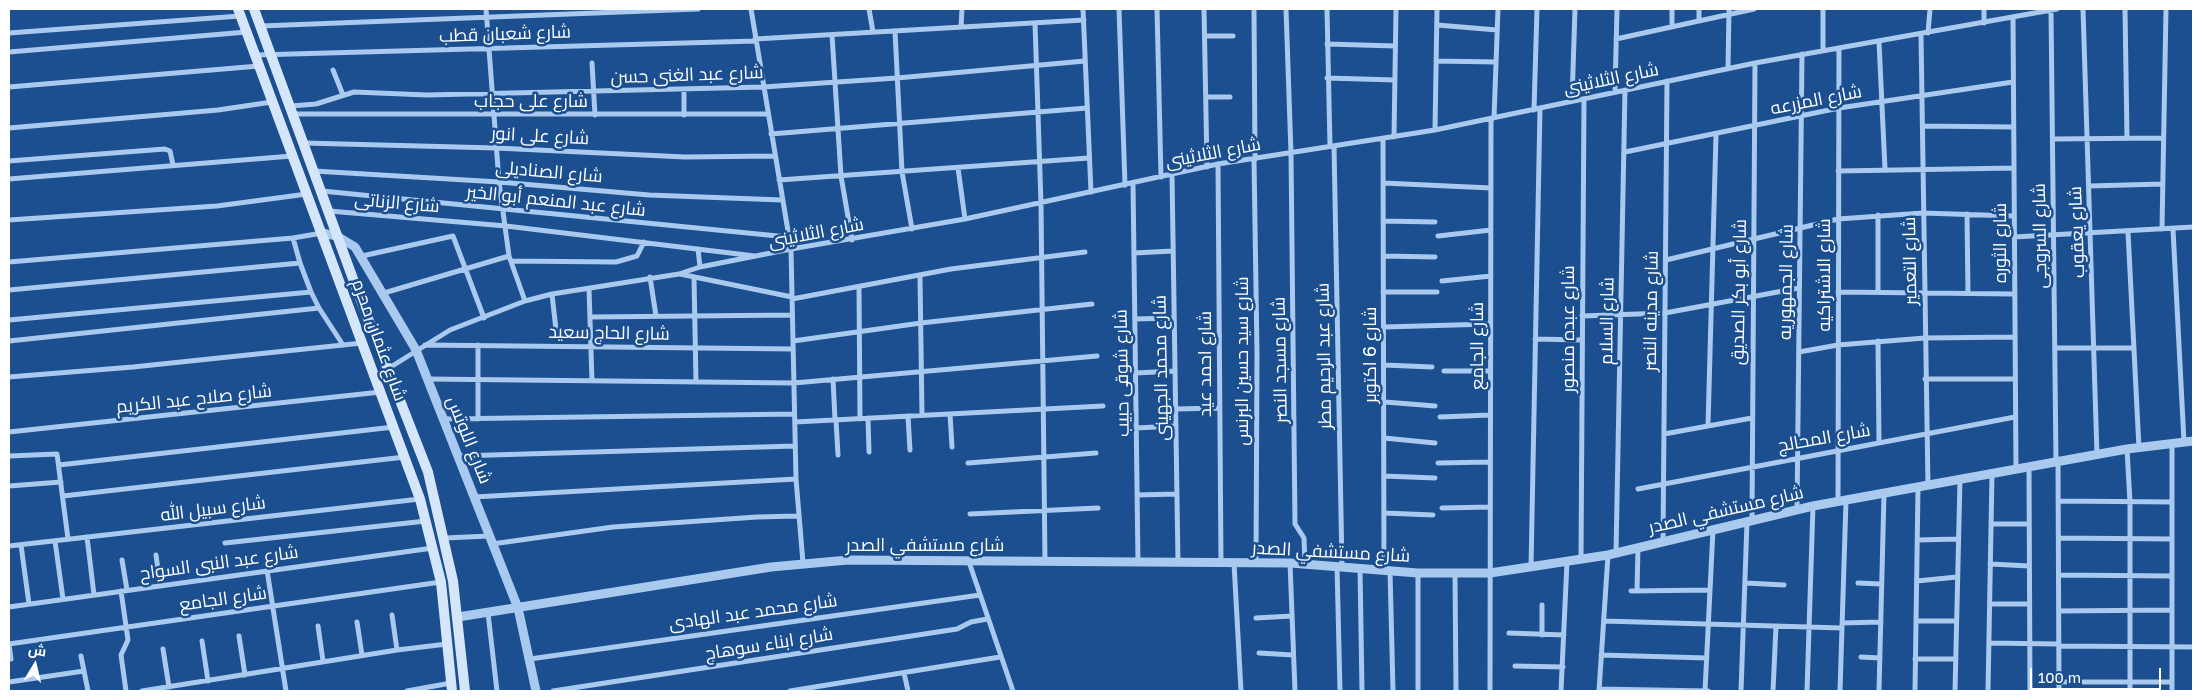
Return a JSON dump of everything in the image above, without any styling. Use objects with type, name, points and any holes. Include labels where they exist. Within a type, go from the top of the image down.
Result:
[{"type":"main road","name":"شارع عثمان محرم","points":[[254,9],[337,236],[428,472],[445,538],[458,617],[466,691]]},
{"type":"main road","name":"شارع عثمان محرم","points":[[239,13],[406,457],[420,499],[434,548],[441,582],[452,687]]},
{"type":"street","points":[[486,9],[496,148],[503,208],[510,259],[525,301]]},
{"type":"street","points":[[261,26],[698,9]]},
{"type":"street","points":[[751,9],[791,249],[797,516],[802,563]]},
{"type":"street","points":[[869,9],[873,32]]},
{"type":"street","points":[[961,27],[962,9]]},
{"type":"street","points":[[1083,9],[1090,192]]},
{"type":"street","points":[[1119,9],[1125,185]]},
{"type":"street","points":[[1158,9],[1161,177]]},
{"type":"street","points":[[1204,9],[1207,167]]},
{"type":"street","name":"شارع سيد حسين البرنس","points":[[1254,9],[1257,353],[1256,563]]},
{"type":"street","name":"شارع مسجد النصر","points":[[1286,9],[1291,153],[1295,524],[1304,538],[1305,564]]},
{"type":"street","name":"شارع عبد الرحيم مطر","points":[[1326,9],[1327,78],[1332,146],[1340,566],[1340,691]]},
{"type":"street","points":[[1394,138],[1396,9]]},
{"type":"street","points":[[1435,130],[1437,9]]},
{"type":"street","name":"شارع الجامع","points":[[1490,691],[1491,188],[1498,9]]},
{"type":"street","points":[[1534,110],[1537,9]]},
{"type":"street","points":[[1572,102],[1575,9]]},
{"type":"street","points":[[1615,92],[1617,9]]},
{"type":"street","points":[[1672,9],[1672,27]]},
{"type":"street","points":[[1699,9],[1699,20]]},
{"type":"street","points":[[1616,39],[1672,27],[1729,11],[1754,9]]},
{"type":"street","points":[[1823,9],[1823,51]]},
{"type":"street","points":[[1928,33],[1930,9]]},
{"type":"street","points":[[1984,9],[1984,23]]},
{"type":"street","name":"شارع الثلاثينى","points":[[389,368],[450,330],[525,301],[552,294],[650,277],[680,274],[700,267],[761,257],[791,249],[852,240],[1041,204],[1218,164],[1394,138],[1728,68],[1921,35],[2038,11],[2058,9]]},
{"type":"street","name":"شارع يعقوب","points":[[2083,9],[2097,455]]},
{"type":"street","points":[[2125,9],[2127,138]]},
{"type":"street","points":[[2162,230],[2166,9]]},
{"type":"street","name":"شارع السروجى","points":[[2051,10],[2057,462]]},
{"type":"street","points":[[1728,68],[1729,11]]},
{"type":"street","points":[[9,33],[239,13]]},
{"type":"street","name":"شارع الثوره","points":[[2013,17],[2016,469]]},
{"type":"street","name":"شارع شعبان قطب","points":[[256,56],[271,54],[756,40],[1084,20]]},
{"type":"street","points":[[1035,23],[1042,257],[1045,562]]},
{"type":"street","points":[[1437,25],[1497,30]]},
{"type":"street","points":[[895,31],[902,172],[912,229]]},
{"type":"street","points":[[9,52],[247,32]]},
{"type":"street","points":[[832,35],[841,176],[852,240]]},
{"type":"street","name":"شارع التعمير","points":[[1921,35],[1928,486]]},
{"type":"street","points":[[1205,36],[1233,36]]},
{"type":"street","points":[[1879,42],[1884,169]]},
{"type":"street","points":[[1327,44],[1395,46]]},
{"type":"street","name":"شارع الاشتراكيه","points":[[1839,48],[1838,450],[1842,501],[1840,691]]},
{"type":"street","name":"شارع الجمهوريه","points":[[1797,510],[1802,54]]},
{"type":"street","name":"شارع عبد الغنى حسن","points":[[292,110],[343,95],[365,91],[427,95],[763,87],[897,78],[1085,61]]},
{"type":"street","points":[[1436,61],[1496,62]]},
{"type":"street","points":[[592,63],[595,115]]},
{"type":"street","name":"شارع أبو بكر الصديق","points":[[1741,691],[1750,522],[1755,63]]},
{"type":"street","points":[[9,86],[259,66]]},
{"type":"street","points":[[333,70],[343,95]]},
{"type":"street","points":[[1327,78],[1395,80]]},
{"type":"street","name":"شارع مدينه النصر","points":[[1663,541],[1667,81]]},
{"type":"street","name":"شارع المزرعه","points":[[1625,152],[1839,108],[2013,82]]},
{"type":"street","points":[[684,90],[684,115]]},
{"type":"street","name":"شارع السلام","points":[[1599,690],[1604,621],[1612,554],[1621,315],[1625,90]]},
{"type":"street","points":[[1206,97],[1230,97]]},
{"type":"street","name":"شارع عبده منصور","points":[[1581,559],[1584,99]]},
{"type":"street","points":[[9,128],[218,110],[273,102]]},
{"type":"street","points":[[771,134],[899,125],[1087,108]]},
{"type":"street","points":[[1531,568],[1540,108]]},
{"type":"street","name":"شارع على حجاب","points":[[292,110],[494,116],[768,114]]},
{"type":"street","points":[[1923,126],[2013,127]]},
{"type":"street","points":[[1708,426],[1716,134]]},
{"type":"street","points":[[2053,139],[2163,138]]},
{"type":"street","name":"شارع 6 اكتوبر","points":[[1383,139],[1384,513],[1392,691]]},
{"type":"street","name":"شارع على انور","points":[[304,143],[496,148],[685,157],[775,156]]},
{"type":"street","points":[[9,161],[165,149],[170,151],[173,165]]},
{"type":"street","points":[[9,180],[293,156]]},
{"type":"street","points":[[779,180],[1089,158]]},
{"type":"street","name":"شارع احمد عيد","points":[[1218,164],[1220,563]]},
{"type":"street","points":[[958,168],[965,219]]},
{"type":"street","points":[[1838,170],[2014,168]]},
{"type":"street","name":"شارع الصناديلى","points":[[314,171],[500,182],[649,195],[782,200]]},
{"type":"street","name":"شارع محمد الجهينى","points":[[1172,174],[1178,562]]},
{"type":"street","name":"شارع شوقى حبيب","points":[[1133,183],[1138,562]]},
{"type":"street","points":[[1383,183],[1491,188]]},
{"type":"street","points":[[2089,186],[2163,184]]},
{"type":"street","name":"شارع عبد المنعم أبو الخير","points":[[321,191],[788,237]]},
{"type":"street","points":[[9,220],[217,206],[307,194]]},
{"type":"street","name":"شارع الزناتى","points":[[328,211],[506,226],[761,257]]},
{"type":"street","points":[[1666,260],[1800,226],[1838,219],[1923,213],[2013,216]]},
{"type":"street","points":[[1968,214],[1968,293]]},
{"type":"street","points":[[1878,215],[1878,292]]},
{"type":"street","points":[[1384,221],[1435,222]]},
{"type":"street","points":[[2014,237],[2162,230],[2193,226]]},
{"type":"street","points":[[2173,229],[2189,442]]},
{"type":"street","points":[[1438,236],[1491,230]]},
{"type":"street","points":[[2128,232],[2139,448]]},
{"type":"street","points":[[9,262],[293,238],[322,233]]},
{"type":"street","name":"شارع اللوتس","points":[[322,233],[337,236],[362,256],[416,350],[518,608],[536,691]]},
{"type":"street","points":[[362,256],[449,236],[455,237],[484,318]]},
{"type":"street","points":[[293,238],[311,292],[343,345]]},
{"type":"street","points":[[384,294],[466,269],[510,259],[616,262],[637,256],[644,242]]},
{"type":"street","points":[[698,249],[700,267]]},
{"type":"street","points":[[1134,252],[1173,251]]},
{"type":"street","points":[[680,274],[792,298],[859,288],[951,270],[1086,252]]},
{"type":"street","points":[[1383,256],[1435,257]]},
{"type":"street","points":[[9,290],[300,263]]},
{"type":"street","points":[[1442,281],[1490,276]]},
{"type":"street","points":[[650,277],[656,316]]},
{"type":"street","points":[[920,277],[922,416]]},
{"type":"street","points":[[694,278],[696,382]]},
{"type":"street","points":[[859,288],[860,419]]},
{"type":"street","points":[[1582,316],[1665,312],[1799,288]]},
{"type":"street","points":[[589,289],[592,381]]},
{"type":"street","points":[[9,320],[311,292]]},
{"type":"street","points":[[1384,292],[1437,292]]},
{"type":"street","points":[[1838,292],[2014,294]]},
{"type":"street","points":[[552,294],[556,330]]},
{"type":"street","points":[[793,341],[920,323],[1092,304]]},
{"type":"street","points":[[9,341],[319,308]]},
{"type":"street","points":[[590,317],[792,315]]},
{"type":"street","points":[[1135,319],[1174,318]]},
{"type":"street","points":[[1384,327],[1490,324]]},
{"type":"street","points":[[1798,352],[1878,341],[1925,338],[2014,337]]},
{"type":"street","points":[[1536,339],[1582,340]]},
{"type":"street","points":[[1878,341],[1880,442]]},
{"type":"street","points":[[9,377],[134,367],[363,342]]},
{"type":"street","name":"شارع الحاج سعيد","points":[[424,345],[793,349]]},
{"type":"street","points":[[478,345],[478,419]]},
{"type":"street","points":[[2055,348],[2134,348]]},
{"type":"street","points":[[427,379],[794,383],[1097,356]]},
{"type":"street","points":[[1384,365],[1432,367]]},
{"type":"street","points":[[1136,373],[1175,371]]},
{"type":"street","points":[[1444,372],[1490,371]]},
{"type":"street","points":[[833,379],[838,455]]},
{"type":"street","points":[[1925,379],[2014,379]]},
{"type":"street","name":"شارع صلاح عبد الكريم","points":[[9,432],[381,392]]},
{"type":"street","points":[[1385,402],[1435,406]]},
{"type":"street","points":[[794,422],[1103,406]]},
{"type":"street","points":[[1176,409],[1219,408]]},
{"type":"street","points":[[443,419],[794,414]]},
{"type":"street","points":[[950,414],[952,447]]},
{"type":"street","points":[[1440,418],[1490,414]]},
{"type":"street","points":[[908,416],[910,450]]},
{"type":"street","name":"شارع المحالج","points":[[1638,488],[2015,417]]},
{"type":"street","points":[[868,418],[869,452]]},
{"type":"street","points":[[1664,434],[1752,418]]},
{"type":"street","points":[[1136,428],[1176,426]]},
{"type":"street","points":[[59,465],[394,427]]},
{"type":"street","points":[[1384,438],[1435,443]]},
{"type":"street","name":"شارع مستشفي الصدر","points":[[458,617],[802,563],[878,559],[969,562],[1290,563],[1418,573],[1490,573],[1612,554],[1813,506],[2127,449],[2189,442]]},
{"type":"street","points":[[2172,444],[2172,691]]},
{"type":"street","points":[[458,456],[795,446]]},
{"type":"street","points":[[2127,449],[2130,502],[2130,691]]},
{"type":"street","points":[[9,456],[56,453],[68,539]]},
{"type":"street","points":[[968,463],[1096,453]]},
{"type":"street","points":[[63,496],[406,457]]},
{"type":"street","points":[[1438,463],[1490,462]]},
{"type":"street","points":[[2057,462],[2059,691]]},
{"type":"street","points":[[2029,467],[2030,691]]},
{"type":"street","points":[[1988,691],[1992,474]]},
{"type":"street","points":[[1384,476],[1435,478]]},
{"type":"street","points":[[474,497],[796,479]]},
{"type":"street","points":[[1955,691],[1960,480]]},
{"type":"street","points":[[9,486],[61,482]]},
{"type":"street","points":[[1914,691],[1918,488]]},
{"type":"street","points":[[1137,495],[1177,494]]},
{"type":"street","points":[[1879,691],[1884,494]]},
{"type":"street","name":"شارع سبيل الله","points":[[9,546],[420,499]]},
{"type":"street","points":[[2058,501],[2172,502]]},
{"type":"street","points":[[1807,691],[1813,506]]},
{"type":"street","points":[[1442,508],[1490,507]]},
{"type":"street","points":[[970,514],[1098,508]]},
{"type":"street","points":[[1384,513],[1433,515]]},
{"type":"street","points":[[445,538],[491,540],[613,527],[797,516]]},
{"type":"street","points":[[225,542],[426,521]]},
{"type":"street","points":[[1991,524],[2029,524]]},
{"type":"street","points":[[1599,690],[1706,691],[1713,530]]},
{"type":"street","points":[[87,537],[94,594]]},
{"type":"street","points":[[2059,538],[2172,538]]},
{"type":"street","points":[[1917,540],[1958,539]]},
{"type":"street","points":[[55,541],[63,599]]},
{"type":"street","points":[[21,545],[29,604]]},
{"type":"street","points":[[1637,590],[1638,547]]},
{"type":"street","name":"شارع عبد النبى السواح","points":[[9,607],[434,548]]},
{"type":"street","points":[[156,555],[160,585]]},
{"type":"street","points":[[122,560],[128,644],[121,655],[126,691]]},
{"type":"street","points":[[969,562],[1013,691]]},
{"type":"street","points":[[1234,562],[1242,691]]},
{"type":"street","points":[[1561,691],[1567,562]]},
{"type":"street","points":[[1290,563],[1295,691]]},
{"type":"street","points":[[1990,564],[2029,566]]},
{"type":"street","points":[[1360,568],[1362,691]]},
{"type":"street","points":[[267,570],[286,691]]},
{"type":"street","points":[[1418,573],[1418,691]]},
{"type":"street","points":[[1454,574],[1456,691]]},
{"type":"street","points":[[2059,575],[2172,576]]},
{"type":"street","points":[[1917,581],[1957,577]]},
{"type":"street","name":"شارع الجامع","points":[[9,644],[441,582]]},
{"type":"street","points":[[1746,583],[1784,585]]},
{"type":"street","points":[[1858,583],[1881,584]]},
{"type":"street","points":[[1631,591],[1710,590]]},
{"type":"street","name":"شارع محمد عبد الهادى","points":[[530,659],[980,595]]},
{"type":"street","points":[[1990,604],[2029,604]]},
{"type":"street","points":[[1542,605],[1542,634]]},
{"type":"street","points":[[2059,611],[2172,610]]},
{"type":"street","points":[[488,613],[497,691]]},
{"type":"street","points":[[392,615],[397,650]]},
{"type":"street","points":[[1256,618],[1292,616]]},
{"type":"street","name":"شارع ابناء سوهاج","points":[[553,691],[957,629],[971,622],[987,619]]},
{"type":"street","points":[[1604,621],[1809,627],[1881,622]]},
{"type":"street","points":[[1916,621],[1956,621]]},
{"type":"street","points":[[357,622],[362,655]]},
{"type":"street","points":[[318,626],[323,661]]},
{"type":"street","points":[[1773,691],[1776,626]]},
{"type":"street","points":[[1509,633],[1564,635]]},
{"type":"street","points":[[240,636],[245,675]]},
{"type":"street","points":[[202,641],[208,681]]},
{"type":"street","points":[[1989,643],[2193,647]]},
{"type":"street","points":[[9,644],[11,659]]},
{"type":"street","points":[[142,691],[323,661],[447,644]]},
{"type":"street","points":[[162,649],[169,687]]},
{"type":"street","points":[[1258,653],[1293,654]]},
{"type":"street","points":[[1601,655],[1707,658]]},
{"type":"street","points":[[81,656],[88,691]]},
{"type":"street","points":[[1861,656],[1880,658]]},
{"type":"street","points":[[790,691],[1000,657]]},
{"type":"street","points":[[1915,659],[1956,659]]},
{"type":"street","points":[[1515,666],[1563,667]]},
{"type":"street","points":[[9,682],[84,671]]},
{"type":"street","points":[[904,673],[908,691]]},
{"type":"street","points":[[2059,682],[2172,682]]},
{"type":"street","points":[[408,691],[452,687]]}]
